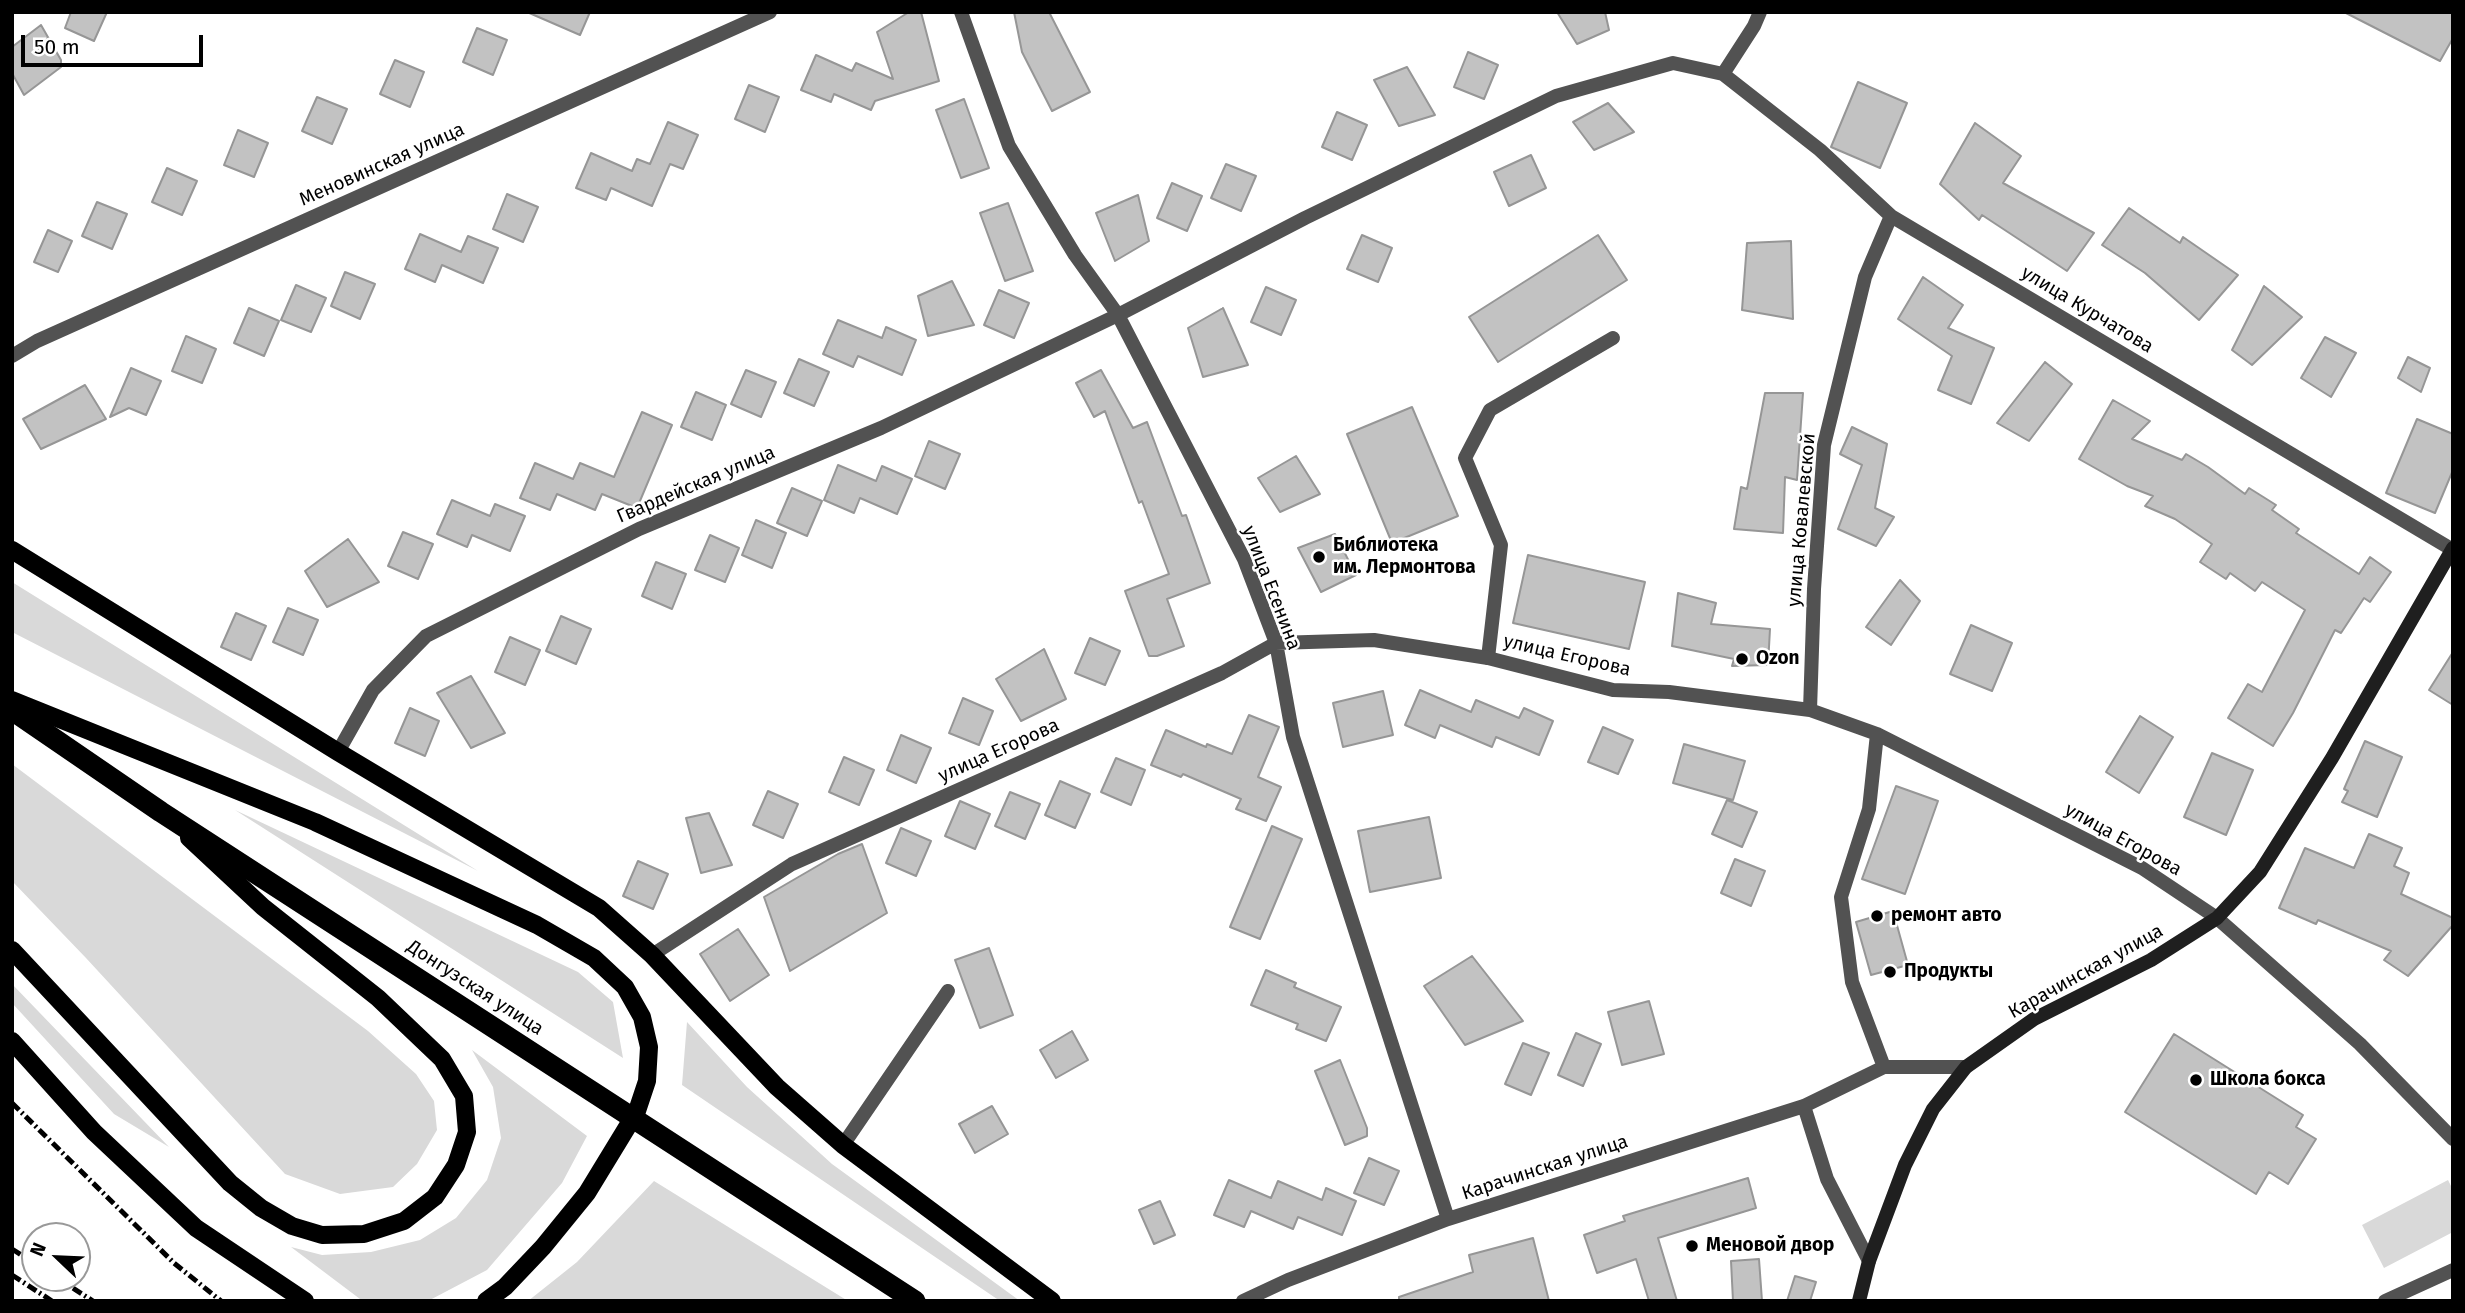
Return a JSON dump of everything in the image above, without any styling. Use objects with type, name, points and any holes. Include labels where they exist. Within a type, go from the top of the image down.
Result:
[{"type":"highway","name":"Донгузская улица","points":[[12,709],[161,812],[915,1301]]},
{"type":"main road","points":[[12,550],[338,752],[599,908],[652,955],[777,1087],[843,1145],[1052,1301]]},
{"type":"main road","points":[[12,700],[315,821],[537,925],[594,958],[625,986],[642,1017],[649,1047],[646,1081],[637,1111],[587,1193],[543,1247],[505,1287],[486,1301]]},
{"type":"main road","points":[[12,950],[230,1183],[261,1208],[292,1226],[322,1235],[364,1234],[404,1220],[435,1198],[456,1165],[467,1132],[464,1096],[442,1059],[377,998],[263,907],[161,812]]},
{"type":"main road","points":[[12,1041],[94,1132],[196,1228],[304,1301]]},
{"type":"street","name":"Меновинская улица","points":[[12,356],[49,335],[770,12]]},
{"type":"street","name":"улица Есенина","points":[[961,12],[1009,146],[1075,255],[1118,316],[1244,559],[1276,643],[1293,737],[1448,1219]]},
{"type":"street","points":[[1723,74],[1760,12]]},
{"type":"street","name":"Гвардейская улица","points":[[338,752],[373,690],[426,636],[639,529],[881,428],[1118,316],[1306,218],[1556,96],[1673,63],[1723,74]]},
{"type":"street","name":"улица Курчатова","points":[[1723,74],[1820,150],[1891,216],[2453,549]]},
{"type":"street","name":"улица Ковалевской","points":[[1810,710],[1814,589],[1824,445],[1865,276],[1891,216]]},
{"type":"street","points":[[1488,658],[1501,545],[1465,458],[1490,410],[1613,338]]},
{"type":"street","name":"Карачинская улица","points":[[1243,1301],[1288,1280],[1448,1219],[1804,1105],[1884,1066],[1965,1067],[2034,1019],[2151,960],[2217,918],[2260,872],[2332,758],[2453,549]]},
{"type":"street","name":"улица Егорова","points":[[652,955],[792,864],[1222,673],[1276,643],[1374,640],[1488,658],[1613,690],[1669,692],[1810,710],[1877,734],[2142,868],[2217,918],[2360,1044],[2453,1139]]},
{"type":"street","points":[[1877,734],[1869,808],[1841,897],[1852,982],[1884,1066]]},
{"type":"street","points":[[843,1145],[948,991]]},
{"type":"street","points":[[1859,1301],[1869,1261],[1905,1165],[1933,1110],[1965,1067]]},
{"type":"street","points":[[1804,1105],[1827,1179],[1869,1261]]},
{"type":"street","points":[[2385,1301],[2453,1270]]},
{"type":"shaded area","points":[[12,582],[478,871],[12,632]]},
{"type":"shaded area","points":[[12,764],[368,1031],[416,1074],[434,1101],[437,1130],[417,1164],[393,1187],[340,1194],[285,1174],[12,881]]},
{"type":"shaded area","points":[[235,810],[578,972],[613,1002],[623,1058]]},
{"type":"shaded area","points":[[12,984],[169,1147],[114,1114],[12,1003]]},
{"type":"shaded area","points":[[687,1022],[747,1087],[832,1164],[1020,1301],[1000,1301],[682,1085]]},
{"type":"shaded area","points":[[472,1050],[587,1136],[562,1183],[487,1270],[428,1301],[360,1299],[291,1247],[322,1255],[371,1252],[420,1240],[456,1218],[487,1180],[501,1138],[493,1087]]},
{"type":"shaded area","points":[[2448,1180],[2453,1190],[2453,1232],[2384,1268],[2362,1225]]},
{"type":"shaded area","points":[[654,1181],[848,1301],[528,1301],[577,1262]]},
{"type":"building","points":[[71,12],[107,12],[94,41],[65,28]]},
{"type":"building","points":[[527,12],[590,12],[580,35]]},
{"type":"building","points":[[909,12],[921,12],[939,81],[875,101],[871,110],[834,94],[831,102],[801,90],[816,55],[852,71],[856,63],[893,79],[877,32]]},
{"type":"building","points":[[1014,12],[1049,12],[1090,92],[1052,111],[1022,52]]},
{"type":"building","points":[[1557,12],[1605,12],[1609,30],[1577,44]]},
{"type":"building","points":[[2344,12],[2453,12],[2453,38],[2440,61]]},
{"type":"building","points":[[41,25],[61,60],[61,67],[24,95],[12,73],[12,47]]},
{"type":"building","points":[[477,28],[507,40],[493,75],[463,62]]},
{"type":"building","points":[[1468,52],[1498,65],[1484,99],[1454,87]]},
{"type":"building","points":[[395,60],[424,72],[410,107],[380,94]]},
{"type":"building","points":[[1407,67],[1435,115],[1399,126],[1374,80]]},
{"type":"building","points":[[1858,82],[1907,103],[1880,168],[1831,147]]},
{"type":"building","points":[[749,85],[779,97],[765,132],[735,119]]},
{"type":"building","points":[[317,97],[347,109],[332,144],[302,131]]},
{"type":"building","points":[[964,99],[989,168],[961,178],[936,110]]},
{"type":"building","points":[[1608,103],[1634,132],[1594,150],[1573,122]]},
{"type":"building","points":[[1337,112],[1367,125],[1352,160],[1322,147]]},
{"type":"building","points":[[668,122],[698,135],[683,169],[670,164],[652,206],[611,188],[606,200],[576,188],[591,153],[632,171],[637,159],[650,164]]},
{"type":"building","points":[[1975,123],[2021,156],[2003,183],[2094,233],[2067,271],[1982,215],[1979,220],[1940,184]]},
{"type":"building","points":[[238,130],[268,143],[254,177],[224,165]]},
{"type":"building","points":[[1531,155],[1546,188],[1509,206],[1494,172]]},
{"type":"building","points":[[1226,164],[1256,176],[1241,211],[1211,198]]},
{"type":"building","points":[[167,168],[197,181],[182,215],[152,202]]},
{"type":"building","points":[[1172,183],[1202,196],[1187,231],[1157,218]]},
{"type":"building","points":[[507,194],[538,207],[523,242],[493,229]]},
{"type":"building","points":[[1138,195],[1149,241],[1115,261],[1096,213]]},
{"type":"building","points":[[97,202],[127,214],[112,249],[82,236]]},
{"type":"building","points":[[1008,203],[1033,271],[1005,281],[980,213]]},
{"type":"building","points":[[2129,208],[2180,243],[2183,237],[2238,275],[2199,320],[2145,273],[2102,245]]},
{"type":"building","points":[[48,230],[72,241],[58,272],[34,262]]},
{"type":"building","points":[[420,234],[461,252],[468,236],[498,248],[483,283],[442,265],[435,282],[405,269]]},
{"type":"building","points":[[1362,235],[1392,248],[1378,282],[1347,269]]},
{"type":"building","points":[[1598,235],[1627,280],[1498,362],[1469,317]]},
{"type":"building","points":[[1791,241],[1793,319],[1742,310],[1747,243]]},
{"type":"building","points":[[345,272],[375,284],[360,319],[331,306]]},
{"type":"building","points":[[1923,277],[1963,305],[1948,328],[1994,348],[1971,404],[1938,390],[1952,356],[1898,319]]},
{"type":"building","points":[[952,281],[974,325],[928,336],[918,296]]},
{"type":"building","points":[[296,285],[326,298],[311,332],[281,320]]},
{"type":"building","points":[[2264,286],[2302,317],[2252,365],[2232,350]]},
{"type":"building","points":[[1266,287],[1296,300],[1281,335],[1251,322]]},
{"type":"building","points":[[999,290],[1029,303],[1014,338],[984,325]]},
{"type":"building","points":[[249,308],[279,321],[264,356],[234,343]]},
{"type":"building","points":[[1223,308],[1248,365],[1203,377],[1188,328]]},
{"type":"building","points":[[838,320],[882,338],[886,327],[916,340],[902,375],[858,356],[853,367],[823,354]]},
{"type":"building","points":[[186,336],[216,349],[202,383],[172,371]]},
{"type":"building","points":[[2325,337],[2356,353],[2331,397],[2301,378]]},
{"type":"building","points":[[2408,357],[2430,368],[2421,392],[2398,378]]},
{"type":"building","points":[[799,359],[829,372],[814,406],[784,393]]},
{"type":"building","points":[[2045,362],[2072,384],[2029,441],[1997,423]]},
{"type":"building","points":[[131,368],[161,381],[146,415],[129,408],[110,417]]},
{"type":"building","points":[[746,370],[776,382],[761,417],[731,404]]},
{"type":"building","points":[[1101,370],[1133,428],[1147,422],[1182,516],[1186,515],[1210,583],[1167,599],[1184,646],[1157,656],[1149,656],[1125,591],[1169,574],[1105,411],[1094,417],[1076,383]]},
{"type":"building","points":[[85,385],[106,419],[41,449],[23,419]]},
{"type":"building","points":[[696,392],[726,405],[712,440],[681,427]]},
{"type":"building","points":[[1765,393],[1803,393],[1797,480],[1785,477],[1783,533],[1734,529],[1741,487],[1747,489]]},
{"type":"building","points":[[2113,400],[2150,421],[2132,439],[2182,460],[2186,454],[2245,494],[2249,488],[2276,505],[2272,510],[2299,529],[2296,533],[2359,574],[2370,557],[2391,572],[2370,602],[2364,598],[2341,633],[2335,630],[2273,746],[2228,718],[2248,684],[2262,692],[2305,610],[2262,582],[2255,591],[2230,573],[2226,579],[2200,562],[2212,544],[2175,519],[2145,506],[2153,496],[2127,486],[2079,459]]},
{"type":"building","points":[[1412,407],[1458,516],[1392,543],[1347,434]]},
{"type":"building","points":[[642,412],[672,425],[637,508],[602,494],[595,510],[557,494],[550,510],[520,498],[535,463],[573,479],[580,463],[614,477]]},
{"type":"building","points":[[2417,419],[2453,434],[2453,470],[2435,513],[2386,493]]},
{"type":"building","points":[[1852,427],[1887,444],[1875,508],[1894,517],[1876,546],[1838,529],[1862,465],[1840,454]]},
{"type":"building","points":[[929,441],[960,454],[945,489],[915,476]]},
{"type":"building","points":[[1296,456],[1320,494],[1280,512],[1258,478]]},
{"type":"building","points":[[838,465],[876,481],[882,466],[912,479],[897,514],[860,498],[854,513],[824,500]]},
{"type":"building","points":[[792,488],[822,501],[807,536],[777,523]]},
{"type":"building","points":[[452,500],[490,516],[495,504],[525,516],[510,551],[472,535],[467,547],[437,534]]},
{"type":"building","points":[[756,520],[786,533],[772,568],[742,555]]},
{"type":"building","points":[[403,532],[433,544],[418,579],[388,566]]},
{"type":"building","points":[[1335,534],[1356,575],[1321,592],[1298,548]]},
{"type":"building","points":[[710,535],[739,548],[725,582],[695,570]]},
{"type":"building","points":[[348,539],[379,582],[327,607],[305,571]]},
{"type":"building","points":[[1528,555],[1645,582],[1629,649],[1513,623]]},
{"type":"building","points":[[656,562],[686,574],[672,609],[642,596]]},
{"type":"building","points":[[1900,580],[1920,601],[1891,645],[1866,627]]},
{"type":"building","points":[[1678,593],[1716,603],[1711,624],[1770,629],[1768,665],[1732,666],[1734,659],[1672,646]]},
{"type":"building","points":[[288,608],[318,620],[303,655],[273,642]]},
{"type":"building","points":[[236,613],[266,626],[251,660],[221,647]]},
{"type":"building","points":[[561,616],[591,629],[576,664],[546,651]]},
{"type":"building","points":[[1971,625],[2012,643],[1992,691],[1950,674]]},
{"type":"building","points":[[510,637],[540,650],[525,685],[495,672]]},
{"type":"building","points":[[1090,638],[1120,651],[1105,685],[1075,673]]},
{"type":"building","points":[[1044,649],[1066,699],[1021,721],[996,679]]},
{"type":"building","points":[[2453,652],[2453,705],[2429,690]]},
{"type":"building","points":[[471,676],[505,733],[471,748],[437,693]]},
{"type":"building","points":[[1420,690],[1471,712],[1476,700],[1519,718],[1524,708],[1553,721],[1539,755],[1496,737],[1492,747],[1440,725],[1435,738],[1405,725]]},
{"type":"building","points":[[1383,691],[1393,735],[1343,747],[1333,703]]},
{"type":"building","points":[[963,698],[993,711],[979,745],[949,733]]},
{"type":"building","points":[[410,708],[439,721],[425,756],[395,743]]},
{"type":"building","points":[[1249,715],[1279,727],[1258,777],[1281,787],[1266,821],[1236,809],[1241,799],[1183,774],[1181,777],[1151,765],[1166,730],[1206,747],[1207,744],[1232,754]]},
{"type":"building","points":[[2140,716],[2173,737],[2139,793],[2106,772]]},
{"type":"building","points":[[1603,727],[1633,740],[1618,774],[1588,762]]},
{"type":"building","points":[[901,735],[931,748],[916,783],[887,770]]},
{"type":"building","points":[[2365,741],[2402,757],[2377,817],[2342,802],[2348,791],[2344,789]]},
{"type":"building","points":[[1684,744],[1745,761],[1733,800],[1673,783]]},
{"type":"building","points":[[2212,753],[2253,770],[2226,835],[2184,817]]},
{"type":"building","points":[[844,757],[874,770],[859,805],[829,792]]},
{"type":"building","points":[[1116,758],[1145,770],[1131,805],[1101,792]]},
{"type":"building","points":[[1060,781],[1090,794],[1075,828],[1045,815]]},
{"type":"building","points":[[1896,786],[1938,801],[1905,894],[1862,879]]},
{"type":"building","points":[[768,791],[798,804],[783,838],[753,825]]},
{"type":"building","points":[[1010,792],[1040,804],[1025,839],[995,826]]},
{"type":"building","points":[[1727,800],[1757,812],[1742,847],[1712,834]]},
{"type":"building","points":[[960,801],[990,814],[975,849],[945,836]]},
{"type":"building","points":[[709,813],[732,865],[701,873],[686,818]]},
{"type":"building","points":[[1429,817],[1441,878],[1370,892],[1358,831]]},
{"type":"building","points":[[1272,826],[1302,839],[1260,939],[1230,927]]},
{"type":"building","points":[[901,828],[931,841],[916,876],[886,863]]},
{"type":"building","points":[[2369,834],[2402,848],[2394,866],[2409,873],[2401,894],[2453,918],[2453,925],[2408,976],[2384,960],[2391,951],[2318,920],[2316,924],[2279,908],[2305,848],[2354,868]]},
{"type":"building","points":[[862,844],[887,913],[790,971],[764,897],[838,854]]},
{"type":"building","points":[[1735,859],[1765,871],[1751,906],[1721,893]]},
{"type":"building","points":[[638,861],[668,874],[653,909],[623,896]]},
{"type":"building","points":[[1893,911],[1908,965],[1871,975],[1856,922]]},
{"type":"building","points":[[738,929],[769,975],[730,1001],[700,954]]},
{"type":"building","points":[[989,948],[1013,1015],[980,1028],[955,960]]},
{"type":"building","points":[[1472,956],[1523,1021],[1465,1045],[1424,986]]},
{"type":"building","points":[[1266,970],[1296,983],[1294,987],[1341,1007],[1326,1041],[1296,1029],[1298,1024],[1251,1005]]},
{"type":"building","points":[[1649,1001],[1664,1054],[1622,1065],[1608,1012]]},
{"type":"building","points":[[1072,1031],[1088,1060],[1056,1078],[1040,1050]]},
{"type":"building","points":[[1576,1033],[1601,1044],[1583,1086],[1558,1075]]},
{"type":"building","points":[[2174,1034],[2303,1115],[2296,1127],[2316,1139],[2288,1184],[2269,1172],[2256,1194],[2125,1112]]},
{"type":"building","points":[[1523,1043],[1549,1053],[1531,1095],[1505,1084]]},
{"type":"building","points":[[1340,1060],[1367,1128],[1367,1136],[1345,1145],[1315,1071]]},
{"type":"building","points":[[992,1106],[1008,1134],[975,1153],[959,1124]]},
{"type":"building","points":[[1369,1158],[1399,1171],[1384,1205],[1354,1193]]},
{"type":"building","points":[[1748,1178],[1756,1208],[1658,1238],[1677,1301],[1649,1301],[1636,1259],[1597,1273],[1584,1235],[1625,1221],[1623,1216]]},
{"type":"building","points":[[1229,1180],[1271,1198],[1278,1181],[1322,1200],[1326,1188],[1356,1201],[1342,1235],[1298,1217],[1293,1229],[1251,1211],[1244,1227],[1214,1215]]},
{"type":"building","points":[[1160,1201],[1175,1235],[1154,1244],[1139,1210]]},
{"type":"building","points":[[1533,1238],[1549,1301],[1399,1301],[1399,1297],[1473,1272],[1469,1255]]},
{"type":"building","points":[[1759,1259],[1762,1301],[1733,1301],[1731,1261]]},
{"type":"building","points":[[1795,1276],[1816,1282],[1810,1301],[1787,1301]]},
{"type":"railway","points":[[12,1103],[174,1263],[221,1301]]},
{"type":"railway","points":[[12,1249],[21,1255]]},
{"type":"railway","points":[[12,1275],[52,1301]]},
{"type":"railway","points":[[79,1292],[93,1301]]},
{"type":"place","name":"Библиотека им. Лермонтова","points":[[1319,557]]},
{"type":"place","name":"Ozon","points":[[1742,659]]},
{"type":"place","name":"ремонт авто","points":[[1877,916]]},
{"type":"place","name":"Продукты","points":[[1890,972]]},
{"type":"place","name":"Школа бокса","points":[[2196,1080]]},
{"type":"place","name":"Меновой двор","points":[[1692,1246]]}]
